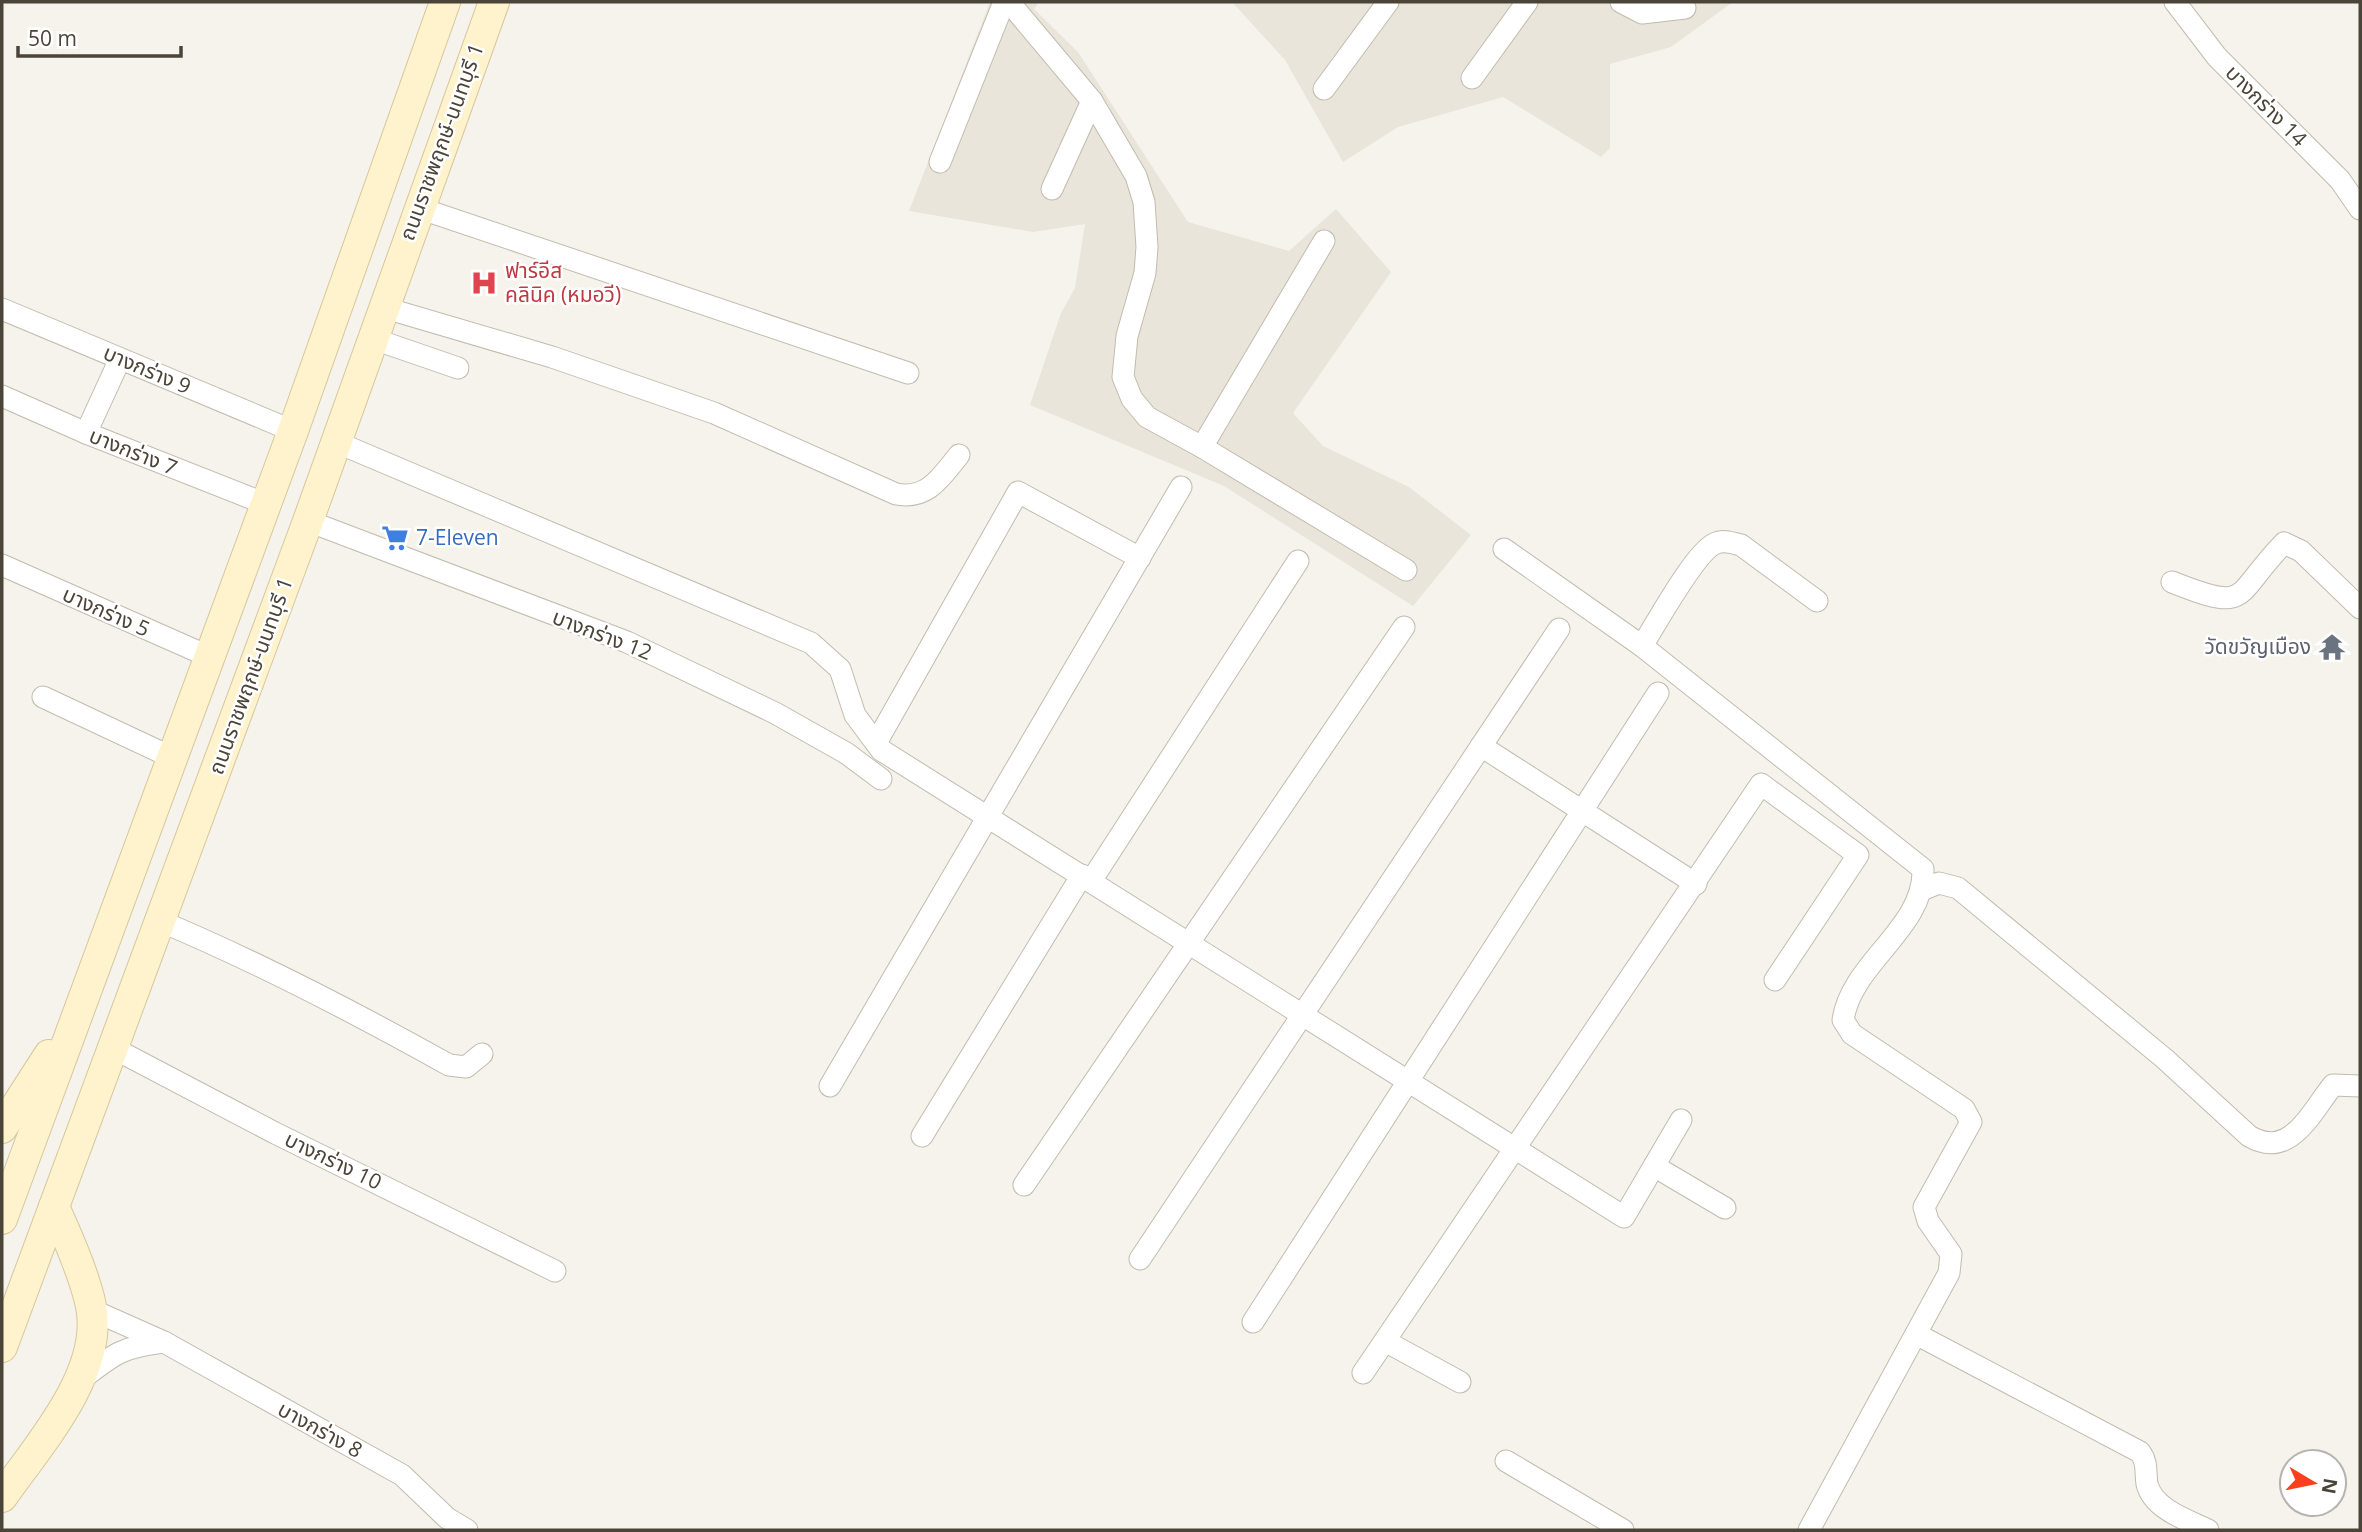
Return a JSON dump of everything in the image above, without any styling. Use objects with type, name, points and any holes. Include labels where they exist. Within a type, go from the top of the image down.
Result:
[{"type":"main road","name":"ถนนราชพฤกษ์-นนทบุรี 1","points":[[2,1219],[293,431],[445,2]]},
{"type":"main road","name":"ถนนราชพฤกษ์-นนทบุรี 1","points":[[2,1347],[308,521],[382,307],[494,2]]},
{"type":"main road","points":[[2,1128],[82,1003]]},
{"type":"main road","points":[[2,1497],[79,1381],[93,1332],[92,1310],[54,1207]]},
{"type":"street","points":[[940,162],[1007,2],[1092,101],[1136,176],[1144,202],[1147,247],[1145,273],[1127,336],[1123,377],[1132,399],[1147,417],[1202,446],[1406,570]]},
{"type":"street","points":[[1324,89],[1388,2]]},
{"type":"street","points":[[1472,78],[1527,2]]},
{"type":"street","points":[[1621,2],[1642,13],[1685,8]]},
{"type":"street","name":"บางกร่าง 14","points":[[2175,2],[2217,57],[2340,180],[2360,209]]},
{"type":"street","points":[[1052,189],[1092,101]]},
{"type":"street","points":[[419,208],[908,373]]},
{"type":"street","points":[[1202,446],[1324,241]]},
{"type":"street","points":[[382,307],[552,357],[714,413],[896,494],[909,496],[922,493],[934,485],[959,455]]},
{"type":"street","name":"บางกร่าง 9","points":[[2,309],[293,431]]},
{"type":"street","points":[[371,338],[458,368]]},
{"type":"street","points":[[86,433],[120,359]]},
{"type":"street","name":"บางกร่าง 7","points":[[2,396],[86,433],[266,504]]},
{"type":"street","points":[[336,442],[811,643],[840,669],[855,715],[881,750],[1624,1217],[1681,1120]]},
{"type":"street","points":[[830,1086],[1181,487]]},
{"type":"street","points":[[876,743],[1018,492],[1140,558]]},
{"type":"street","name":"บางกร่าง 12","points":[[308,521],[627,642],[775,713],[846,753],[881,779]]},
{"type":"street","points":[[1642,646],[1698,561],[1714,544],[1728,541],[1741,545],[1817,601]]},
{"type":"street","points":[[2172,582],[2210,597],[2225,600],[2240,596],[2284,543],[2301,551],[2360,608]]},
{"type":"street","points":[[1504,549],[1642,646],[1923,869],[1924,889]]},
{"type":"street","points":[[922,1136],[1087,878],[1298,561]]},
{"type":"street","name":"บางกร่าง 5","points":[[2,565],[210,657]]},
{"type":"street","points":[[1024,1185],[1404,627]]},
{"type":"street","points":[[1140,1259],[1559,629]]},
{"type":"street","points":[[1253,1322],[1658,693]]},
{"type":"street","points":[[43,697],[173,758]]},
{"type":"street","points":[[1481,746],[1696,884]]},
{"type":"street","points":[[1363,1373],[1696,884],[1761,784],[1858,855],[1774,980]]},
{"type":"street","points":[[1810,1530],[1949,1273],[1951,1254],[1928,1221],[1924,1207],[1971,1122],[1964,1110],[1852,1034],[1843,1020],[1845,1005],[1860,980],[1924,889],[1939,883],[1958,888],[2165,1059],[2249,1136],[2263,1144],[2276,1145],[2290,1139],[2333,1085],[2360,1086]]},
{"type":"street","points":[[160,920],[238,953],[332,1000],[449,1065],[466,1067],[482,1054]]},
{"type":"street","name":"บางกร่าง 10","points":[[113,1048],[275,1133],[555,1271]]},
{"type":"street","points":[[1654,1167],[1725,1208]]},
{"type":"street","name":"บางกร่าง 8","points":[[92,1310],[163,1342],[402,1475],[447,1518],[467,1530]]},
{"type":"street","points":[[1916,1334],[2140,1452],[2147,1467],[2148,1489],[2165,1509],[2208,1530]]},
{"type":"street","points":[[1385,1340],[1460,1382]]},
{"type":"street","points":[[79,1381],[109,1356],[132,1346],[163,1342]]},
{"type":"street","points":[[1506,1461],[1623,1530]]},
{"type":"shaded area","points":[[990,2],[1039,2],[1034,9],[1078,52],[1188,222],[1289,251],[1336,209],[1391,272],[1293,413],[1323,446],[1409,487],[1471,535],[1413,606],[1224,486],[1030,405],[1061,313],[1075,288],[1085,224],[1033,232],[909,211]]},
{"type":"shaded area","points":[[1232,2],[1733,2],[1671,47],[1610,64],[1610,148],[1601,157],[1503,97],[1398,127],[1343,162],[1285,60]]},
{"type":"place","name":"ฟาร์อีส คลินิค (หมอวี)","points":[[484,283]]},
{"type":"place","name":"7-Eleven","points":[[395,538]]},
{"type":"place","name":"วัดขวัญเมือง","points":[[2332,647]]}]
